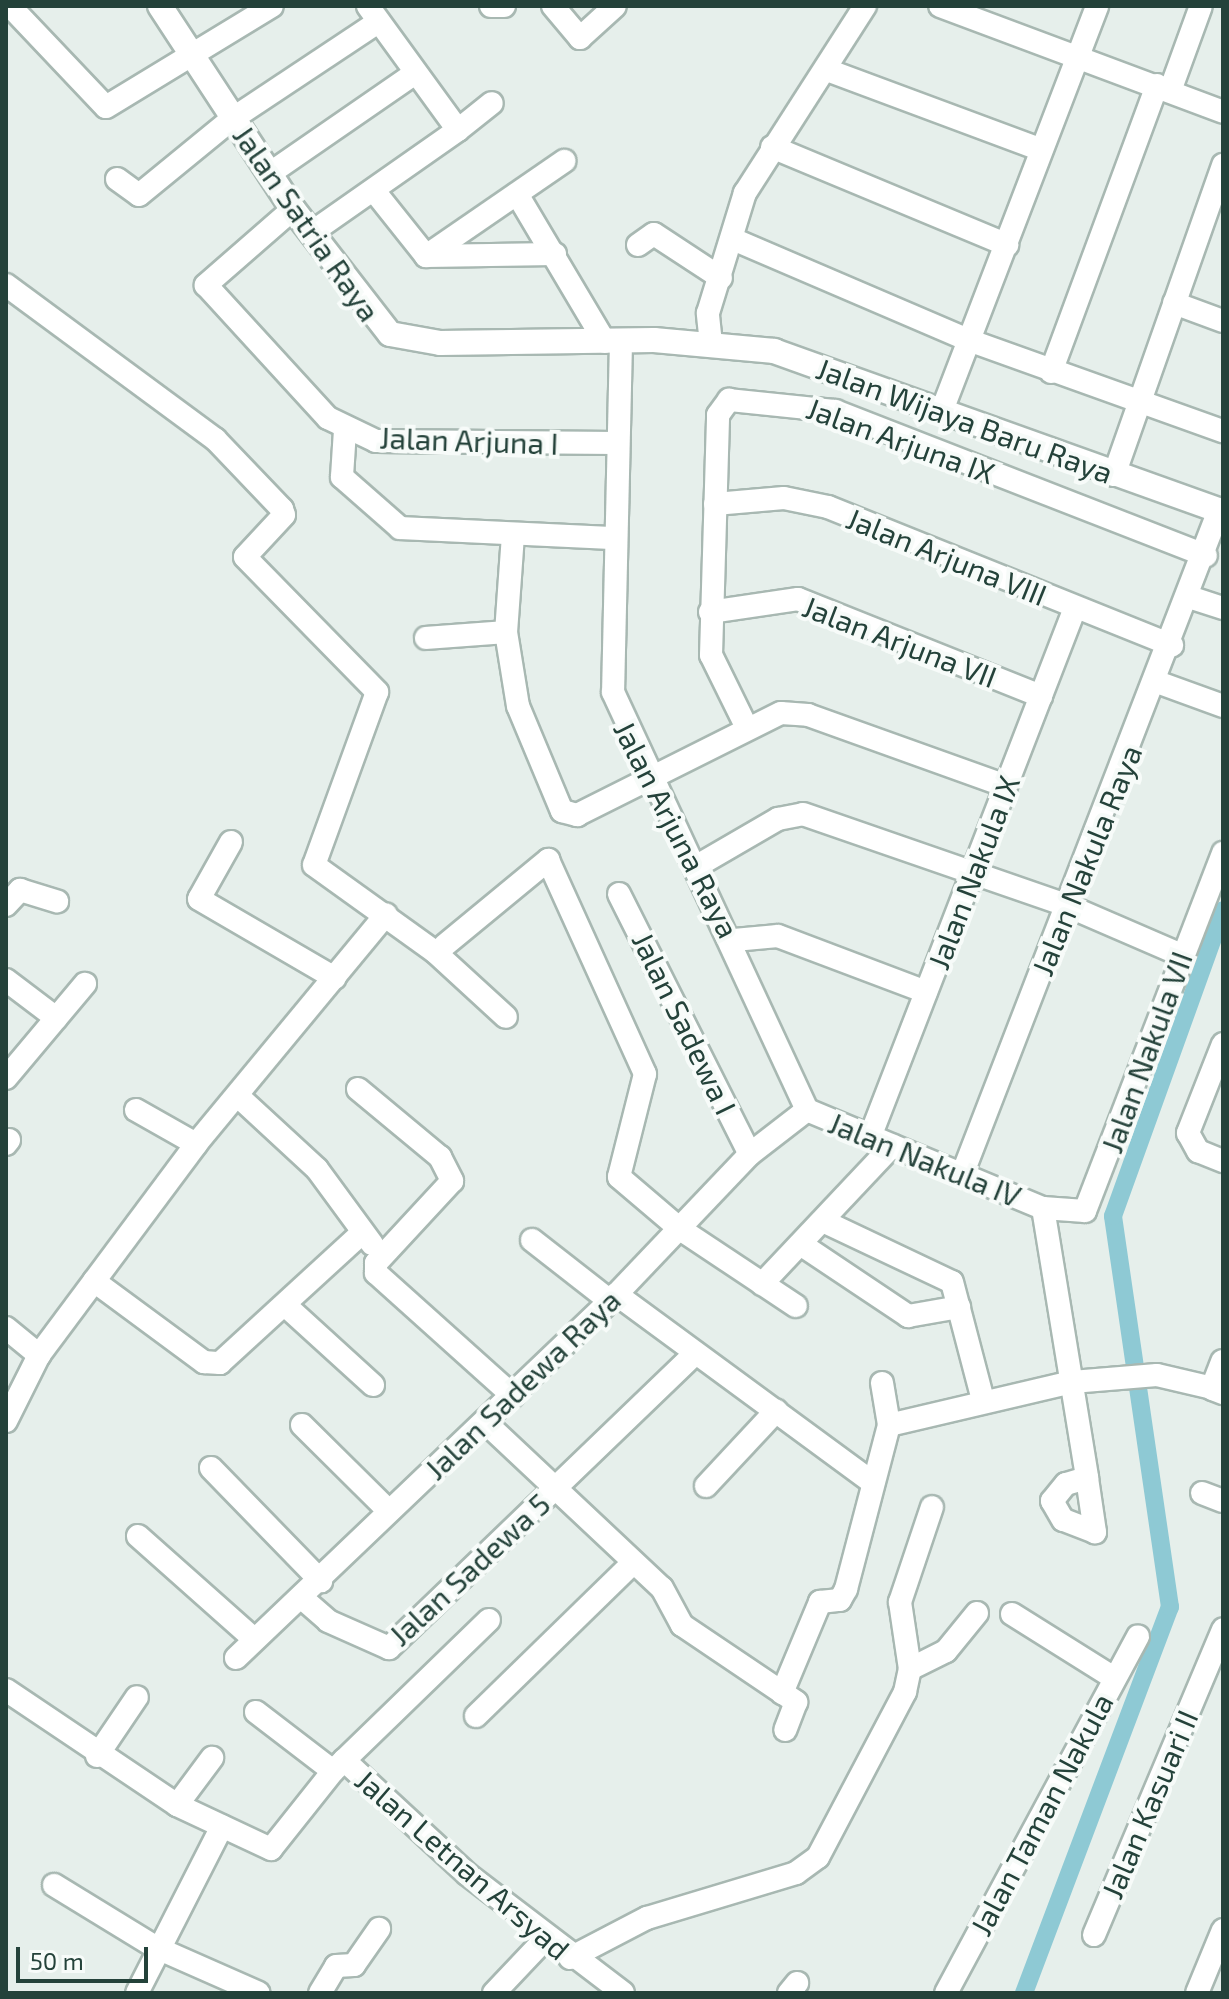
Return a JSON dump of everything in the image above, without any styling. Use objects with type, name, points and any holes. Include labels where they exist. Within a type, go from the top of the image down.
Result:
[{"type":"street","points":[[10,6],[106,107],[272,6]]},
{"type":"street","name":"Jalan Satria Raya","points":[[160,6],[293,209],[390,334],[440,343],[654,340],[708,344]]},
{"type":"street","points":[[491,6],[504,6]]},
{"type":"street","points":[[553,6],[580,38],[615,6]]},
{"type":"street","points":[[708,344],[708,313],[735,240],[745,193],[772,147],[827,70],[865,6]]},
{"type":"street","points":[[940,6],[1223,112]]},
{"type":"street","points":[[941,413],[1097,6]]},
{"type":"street","points":[[1051,372],[1164,88],[1201,6]]},
{"type":"street","points":[[117,179],[139,195],[232,119],[373,14],[458,130]]},
{"type":"street","points":[[827,70],[1042,150]]},
{"type":"street","points":[[269,174],[414,74]]},
{"type":"street","points":[[311,233],[375,192],[492,103]]},
{"type":"street","points":[[772,147],[1007,245]]},
{"type":"street","points":[[426,256],[564,161]]},
{"type":"street","points":[[1114,475],[1174,303],[1213,222],[1223,165]]},
{"type":"street","points":[[375,192],[426,256]]},
{"type":"street","points":[[517,194],[613,342]]},
{"type":"street","name":"Jalan Arjuna I","points":[[293,209],[207,282],[210,296],[345,430],[376,441],[612,443]]},
{"type":"street","points":[[638,245],[654,234],[721,278]]},
{"type":"street","points":[[735,240],[971,341],[1223,431]]},
{"type":"street","points":[[426,256],[555,254]]},
{"type":"street","points":[[9,291],[215,439],[282,509],[284,515],[245,557],[377,692],[314,865],[386,914],[506,1017]]},
{"type":"street","points":[[1174,303],[1223,321]]},
{"type":"street","name":"Jalan Arjuna Raya","points":[[613,342],[613,692],[734,940],[807,1110]]},
{"type":"street","name":"Jalan Wijaya Baru Raya","points":[[708,344],[774,351],[1114,475],[1215,531]]},
{"type":"street","name":"Jalan Arjuna IX","points":[[746,726],[711,655],[710,612],[722,404],[793,402],[835,411],[1215,531]]},
{"type":"street","points":[[345,430],[342,477],[390,524],[513,535],[611,538]]},
{"type":"street","name":"Jalan Arjuna VIII","points":[[715,504],[784,498],[828,507],[1172,645]]},
{"type":"street","name":"Jalan Nakula Raya","points":[[962,1175],[1215,531]]},
{"type":"street","points":[[513,535],[506,632],[518,706],[562,811],[577,815],[746,726],[781,713],[808,715],[1006,786]]},
{"type":"street","points":[[1189,597],[1223,608]]},
{"type":"street","name":"Jalan Arjuna VII","points":[[710,612],[798,599],[1041,696]]},
{"type":"street","name":"Jalan Nakula IX","points":[[870,1137],[1075,608]]},
{"type":"street","points":[[426,638],[506,632]]},
{"type":"street","points":[[1157,682],[1223,706]]},
{"type":"street","points":[[697,866],[778,819],[803,814],[1068,906],[1181,955]]},
{"type":"street","points":[[231,842],[199,899],[335,978]]},
{"type":"street","name":"Jalan Nakula VII","points":[[1043,1208],[1088,1208],[1181,955],[1223,853]]},
{"type":"street","points":[[445,945],[541,864],[553,865],[645,1074],[619,1177],[680,1229],[796,1306]]},
{"type":"street","points":[[6,905],[20,890],[57,901]]},
{"type":"street","name":"Jalan Sadewa I","points":[[619,894],[750,1154]]},
{"type":"street","points":[[6,1421],[39,1355],[196,1144],[239,1097],[386,914]]},
{"type":"street","points":[[734,940],[778,936],[926,992]]},
{"type":"street","points":[[6,980],[56,1018]]},
{"type":"street","points":[[6,1078],[85,984]]},
{"type":"street","points":[[1223,1044],[1188,1133],[1198,1151],[1223,1161]]},
{"type":"street","points":[[358,1089],[440,1157],[452,1181],[383,1257],[376,1273],[513,1396]]},
{"type":"street","points":[[239,1097],[317,1169],[362,1233],[383,1257]]},
{"type":"street","points":[[136,1110],[196,1144]]},
{"type":"street","name":"Jalan Sadewa Raya","points":[[236,1658],[486,1423],[680,1229],[750,1154],[807,1110]]},
{"type":"street","name":"Jalan Nakula IV","points":[[807,1110],[1043,1208]]},
{"type":"street","points":[[762,1284],[825,1222],[892,1146]]},
{"type":"street","points":[[1043,1208],[1072,1382],[1087,1478],[1095,1532],[1063,1520],[1052,1501],[1066,1484],[1087,1478]]},
{"type":"street","points":[[825,1222],[926,1266],[952,1282],[983,1400]]},
{"type":"street","points":[[94,1281],[204,1362],[220,1363],[362,1233]]},
{"type":"street","points":[[532,1240],[871,1481]]},
{"type":"street","points":[[802,1245],[908,1316],[959,1307]]},
{"type":"street","points":[[285,1305],[373,1385]]},
{"type":"street","points":[[6,1328],[39,1355]]},
{"type":"street","points":[[555,1490],[694,1354]]},
{"type":"street","points":[[889,1425],[983,1400],[1072,1382],[1157,1375],[1218,1390],[1223,1362]]},
{"type":"street","points":[[782,1693],[806,1629],[822,1599],[840,1600],[846,1589],[871,1481],[889,1425],[882,1383]]},
{"type":"street","points":[[706,1486],[776,1411]]},
{"type":"street","points":[[486,1423],[662,1588],[682,1625],[798,1706],[785,1730]]},
{"type":"street","points":[[302,1425],[389,1511]]},
{"type":"street","points":[[211,1468],[321,1581]]},
{"type":"street","name":"Jalan Sadewa 5","points":[[302,1598],[328,1621],[388,1649],[555,1490]]},
{"type":"street","points":[[570,1958],[647,1918],[810,1866],[842,1823],[910,1669],[900,1602],[932,1507]]},
{"type":"street","points":[[138,1536],[254,1639]]},
{"type":"street","points":[[476,1716],[633,1563]]},
{"type":"street","points":[[910,1669],[946,1651],[977,1613]]},
{"type":"street","points":[[1012,1614],[1114,1678]]},
{"type":"street","points":[[256,1712],[338,1766],[489,1620]]},
{"type":"street","name":"Jalan Kasuari II","points":[[1094,1935],[1223,1629]]},
{"type":"street","name":"Jalan Taman Nakula","points":[[946,1993],[1138,1636]]},
{"type":"street","name":"Jalan Letnan Arsyad","points":[[6,1690],[97,1756],[177,1805],[274,1848],[338,1766],[545,1939],[623,1993]]},
{"type":"street","points":[[97,1756],[137,1697]]},
{"type":"street","points":[[177,1805],[212,1758]]},
{"type":"street","points":[[137,1993],[157,1948],[222,1826]]},
{"type":"street","points":[[54,1885],[157,1948],[259,1993]]},
{"type":"street","points":[[320,1993],[336,1966],[354,1965],[379,1929]]},
{"type":"street","points":[[494,1993],[545,1939]]},
{"type":"street","points":[[1197,1993],[1220,1945]]},
{"type":"waterway","points":[[1024,1993],[1170,1607],[1113,1216],[1223,910]]}]
